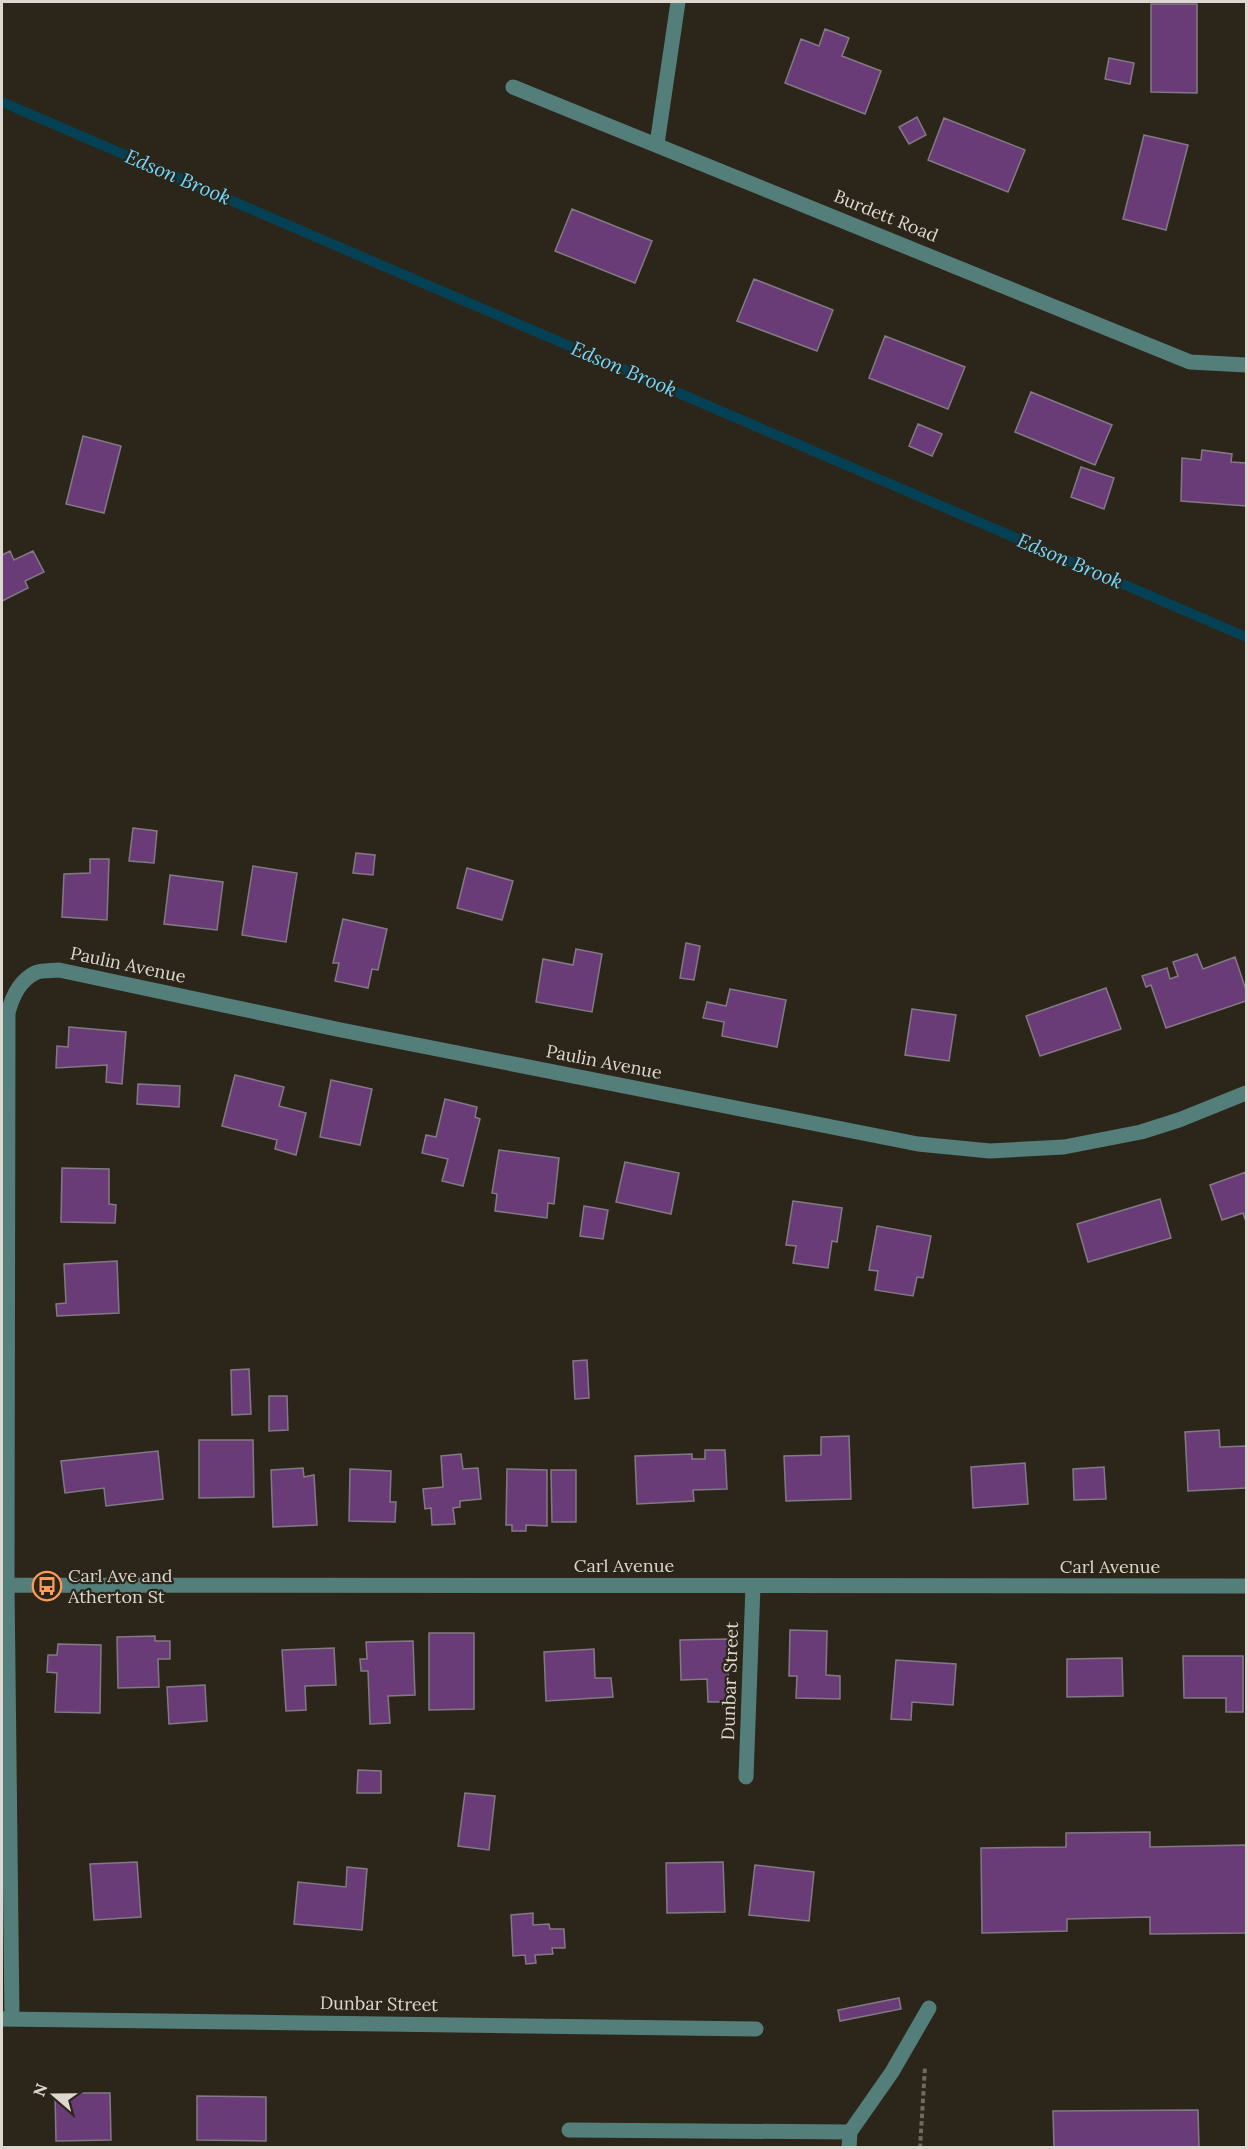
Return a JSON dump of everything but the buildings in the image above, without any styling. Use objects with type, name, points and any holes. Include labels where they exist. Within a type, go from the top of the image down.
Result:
[{"type":"street","points":[[657,144],[678,2]]},
{"type":"street","name":"Burdett Road","points":[[513,87],[1190,362],[1246,365]]},
{"type":"street","name":"Paulin Avenue","points":[[7,2019],[4,1585],[5,1047],[8,1013],[12,998],[18,988],[36,972],[59,970],[576,1077],[918,1144],[990,1150],[1064,1147],[1141,1132],[1179,1120],[1246,1093]]},
{"type":"street","name":"Carl Avenue","points":[[4,1585],[1246,1586]]},
{"type":"street","name":"Dunbar Street","points":[[747,1777],[753,1586]]},
{"type":"street","points":[[569,2130],[850,2140],[929,2008]]},
{"type":"street","name":"Dunbar Street","points":[[7,2019],[756,2029]]},
{"type":"path","points":[[920,2148],[925,2066]]},
{"type":"waterway","name":"Edson Brook","points":[[2,102],[1246,637]]},
{"type":"place","name":"Carl Ave and Atherton St","points":[[47,1586]]}]
